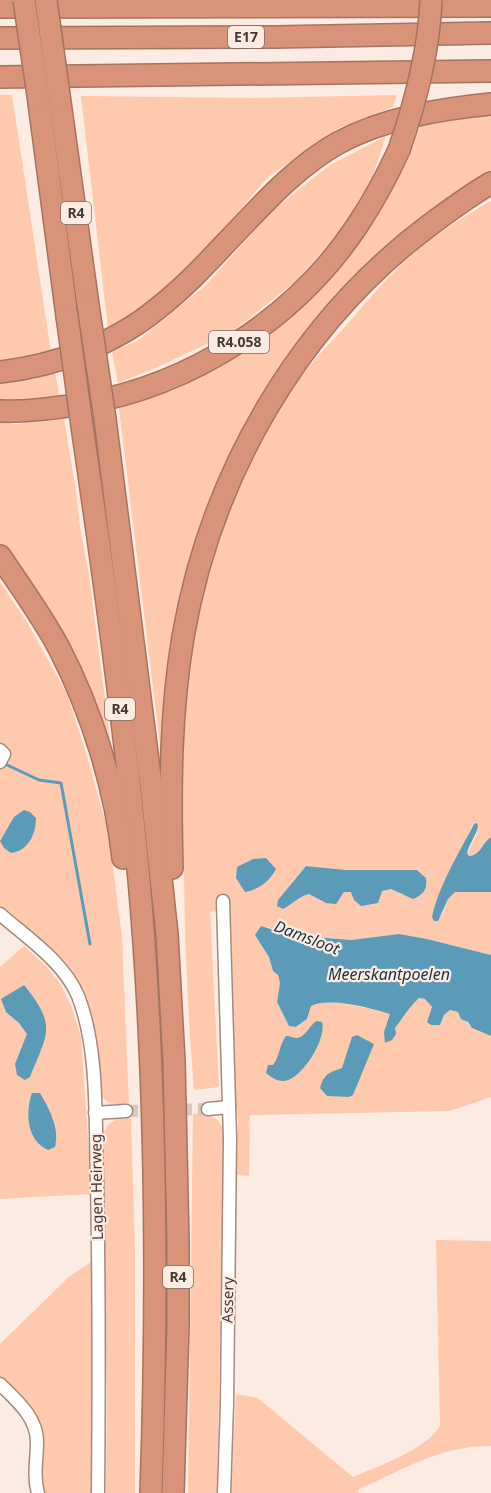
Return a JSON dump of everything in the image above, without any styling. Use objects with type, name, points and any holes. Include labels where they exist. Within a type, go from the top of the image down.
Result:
[{"type":"highway","name":"R4","points":[[24,0],[109,614],[139,880],[155,1222],[156,1331],[151,1493]]},
{"type":"highway","name":"R4","points":[[46,0],[105,419],[152,785],[167,934],[174,1072],[178,1241],[173,1493]]},
{"type":"highway","points":[[51,31],[57,19],[56,0]]},
{"type":"highway","points":[[129,8],[164,0]]},
{"type":"highway","name":"R4.058","points":[[0,411],[48,410],[126,394],[184,372],[236,345],[302,292],[356,228],[373,202],[399,150],[421,76],[431,0]]},
{"type":"highway","points":[[0,7],[491,6]]},
{"type":"highway","name":"E17","points":[[0,38],[275,37],[491,33]]},
{"type":"highway","points":[[0,77],[491,71]]},
{"type":"highway","points":[[0,372],[42,364],[84,351],[139,323],[178,291],[290,178],[338,144],[373,128],[399,120],[467,106],[491,104]]},
{"type":"highway","points":[[167,934],[172,905],[171,755],[178,672],[196,573],[224,492],[255,427],[275,393],[332,316],[383,263],[411,239],[491,183]]},
{"type":"highway","points":[[0,556],[59,648],[83,702],[104,764],[123,853],[133,936],[146,994]]},
{"type":"street","name":"Assery","points":[[223,901],[230,1138],[224,1493]]},
{"type":"street","name":"Lagen Heirweg","points":[[0,914],[63,973],[77,994],[86,1020],[95,1113],[100,1317],[98,1493]]},
{"type":"street","points":[[208,1108],[229,1107]]},
{"type":"street","points":[[95,1113],[126,1111]]},
{"type":"street","points":[[0,1384],[28,1414],[36,1430],[34,1472],[38,1493]]},
{"type":"shaded area","points":[[0,95],[12,95],[51,352],[0,363]]},
{"type":"shaded area","points":[[397,95],[393,107],[337,129],[268,177],[200,257],[156,297],[108,329],[81,96],[253,98]]},
{"type":"shaded area","points":[[491,115],[491,177],[347,291],[198,541],[165,785],[119,408],[172,391],[222,366],[291,317],[341,265],[369,228],[409,158],[421,125]]},
{"type":"shaded area","points":[[386,136],[371,180],[342,229],[296,281],[232,332],[118,383],[112,352],[137,341],[205,286],[273,210],[330,165]]},
{"type":"shaded area","points":[[491,201],[491,837],[479,851],[469,856],[467,854],[477,833],[473,824],[443,887],[432,917],[442,915],[448,899],[455,892],[491,892],[491,955],[399,934],[351,940],[290,935],[267,927],[255,935],[269,957],[273,971],[278,975],[280,983],[277,1002],[289,1026],[297,1027],[307,1019],[311,1006],[340,1003],[391,1014],[384,1032],[399,1022],[418,998],[425,999],[432,1007],[427,1022],[440,1024],[444,1015],[450,1010],[458,1012],[472,1028],[491,1036],[491,1097],[450,1111],[250,1115],[249,1176],[237,1175],[238,1117],[234,1089],[228,910],[210,912],[219,1087],[194,1090],[188,1009],[182,765],[193,648],[203,598],[216,549],[233,501],[278,411],[307,369],[379,287],[411,256],[444,230]],"holes":[[[306,866],[346,870],[417,870],[426,878],[427,885],[403,895],[391,889],[344,892],[326,903],[310,894],[283,908],[278,900]]]},
{"type":"shaded area","points":[[55,372],[60,399],[0,403],[0,384]]},
{"type":"shaded area","points":[[64,419],[89,575],[118,800],[19,569],[0,546],[0,423],[17,424]]},
{"type":"shaded area","points":[[0,582],[28,624],[67,694],[108,831],[122,936],[129,1106],[109,1103],[102,1097],[99,1088],[97,1044],[91,1016],[72,971],[36,936],[0,906]]},
{"type":"shaded area","points":[[24,946],[46,966],[61,985],[72,1008],[81,1037],[92,1194],[0,1199],[0,967]]},
{"type":"shaded area","points":[[204,1113],[218,1120],[224,1129],[217,1493],[188,1493],[193,1114]]},
{"type":"shaded area","points":[[131,1118],[135,1250],[135,1493],[106,1493],[107,1404],[102,1140],[111,1122]]},
{"type":"shaded area","points":[[436,1240],[491,1241],[491,1446],[456,1450],[422,1460],[358,1490],[359,1493],[231,1493],[236,1394],[258,1398],[353,1477],[413,1450],[433,1435],[440,1426]]},
{"type":"shaded area","points":[[94,1260],[93,1493],[44,1493],[41,1471],[43,1448],[0,1379],[0,1344],[70,1276]]},
{"type":"water","points":[[24,810],[36,818],[33,836],[22,849],[11,853],[0,841],[14,817]]},
{"type":"water","name":"Meerskantpoelen","points":[[477,823],[477,830],[467,853],[469,856],[479,851],[491,837],[491,892],[455,892],[448,899],[438,921],[434,921],[432,917],[435,905],[444,881],[474,824]]},
{"type":"water","points":[[266,858],[276,869],[259,887],[245,892],[236,878],[237,867],[253,859]]},
{"type":"water","points":[[306,866],[346,870],[417,870],[426,878],[426,885],[420,896],[413,899],[391,889],[382,891],[378,903],[361,906],[354,900],[351,892],[344,892],[336,904],[326,903],[309,894],[283,909],[277,906],[278,900]]},
{"type":"water","name":"Meerskantpoelen","points":[[261,926],[290,935],[351,940],[399,934],[491,955],[491,1036],[472,1028],[468,1022],[461,1019],[458,1012],[450,1010],[444,1015],[440,1025],[431,1025],[427,1022],[432,1007],[425,999],[419,998],[395,1028],[396,1034],[392,1040],[385,1043],[384,1032],[390,1014],[350,1004],[329,1003],[311,1006],[307,1019],[296,1027],[289,1026],[277,1002],[280,983],[278,975],[273,971],[269,957],[255,935]]},
{"type":"water","points":[[24,985],[41,1010],[46,1030],[45,1039],[30,1077],[25,1080],[17,1075],[15,1064],[27,1034],[19,1023],[6,1012],[1,999]]},
{"type":"water","points":[[317,1021],[322,1022],[321,1038],[305,1067],[290,1079],[283,1081],[276,1080],[266,1073],[268,1065],[273,1065],[275,1062],[286,1036],[300,1037]]},
{"type":"water","points":[[357,1035],[374,1044],[353,1095],[349,1097],[327,1096],[320,1088],[323,1080],[331,1072],[342,1068],[352,1037]]},
{"type":"water","points":[[32,1093],[40,1093],[55,1126],[55,1147],[48,1150],[36,1140],[30,1126],[28,1117]]},
{"type":"waterway","name":"Damsloot","points":[[5,764],[39,780],[61,783],[90,944]]},
{"type":"tunnel","points":[[126,1111],[208,1109]]}]
